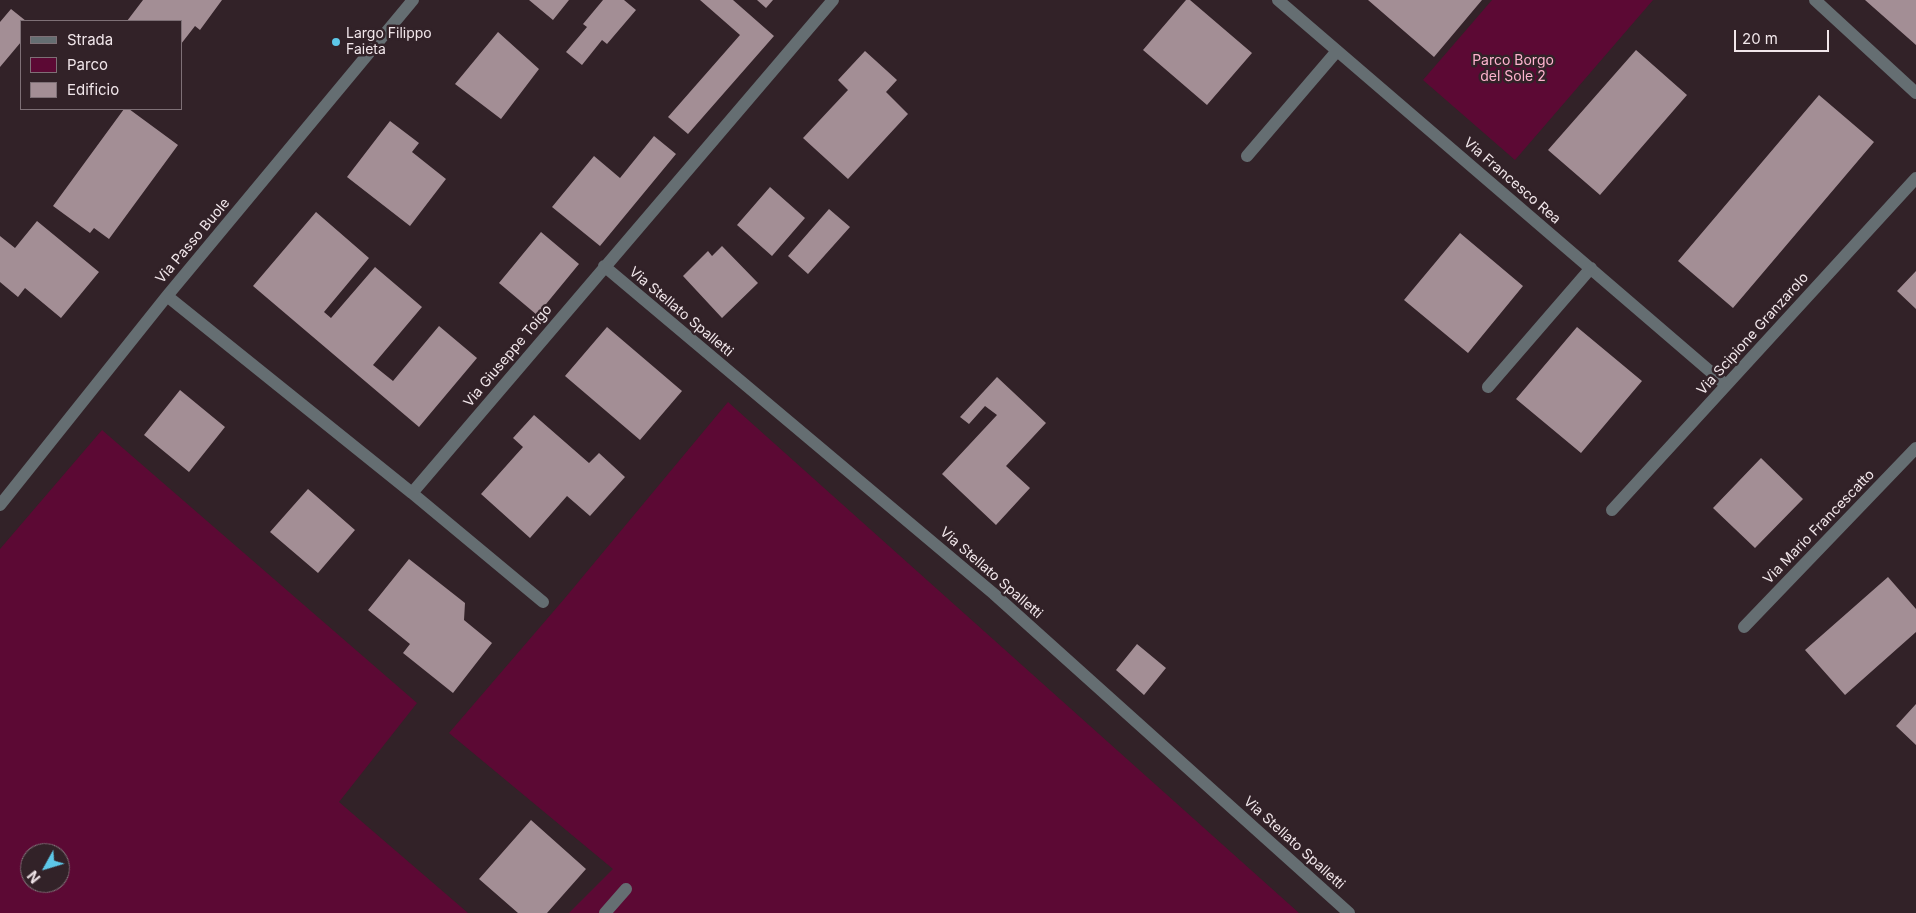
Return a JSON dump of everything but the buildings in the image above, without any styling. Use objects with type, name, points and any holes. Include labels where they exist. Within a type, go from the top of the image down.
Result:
[{"type":"street","name":"Via Passo Buole","points":[[0,505],[167,296],[413,0]]},
{"type":"street","name":"Via Giuseppe Toigo","points":[[412,493],[833,0]]},
{"type":"street","name":"Via Francesco Rea","points":[[1278,0],[1726,385]]},
{"type":"street","points":[[1816,0],[1916,93]]},
{"type":"street","points":[[1247,156],[1337,51]]},
{"type":"street","name":"Via Scipione Granzarolo","points":[[1612,510],[1916,178]]},
{"type":"street","name":"Via Stellato Spalletti","points":[[604,266],[994,594],[1349,913]]},
{"type":"street","points":[[1488,387],[1591,268]]},
{"type":"street","points":[[167,296],[412,493],[543,602]]},
{"type":"street","name":"Via Mario Francescatto","points":[[1744,627],[1916,448]]},
{"type":"street","points":[[605,913],[626,889]]},
{"type":"green space","name":"Parco Borgo del Sole 2","points":[[1492,0],[1653,0],[1515,160],[1423,80]]},
{"type":"green space","points":[[728,402],[1299,913],[569,913],[613,869],[449,733],[565,598]]},
{"type":"green space","points":[[102,430],[417,703],[339,802],[468,913],[0,913],[0,549]]},
{"type":"place","name":"Largo Filippo Faieta","points":[[336,42]]}]
